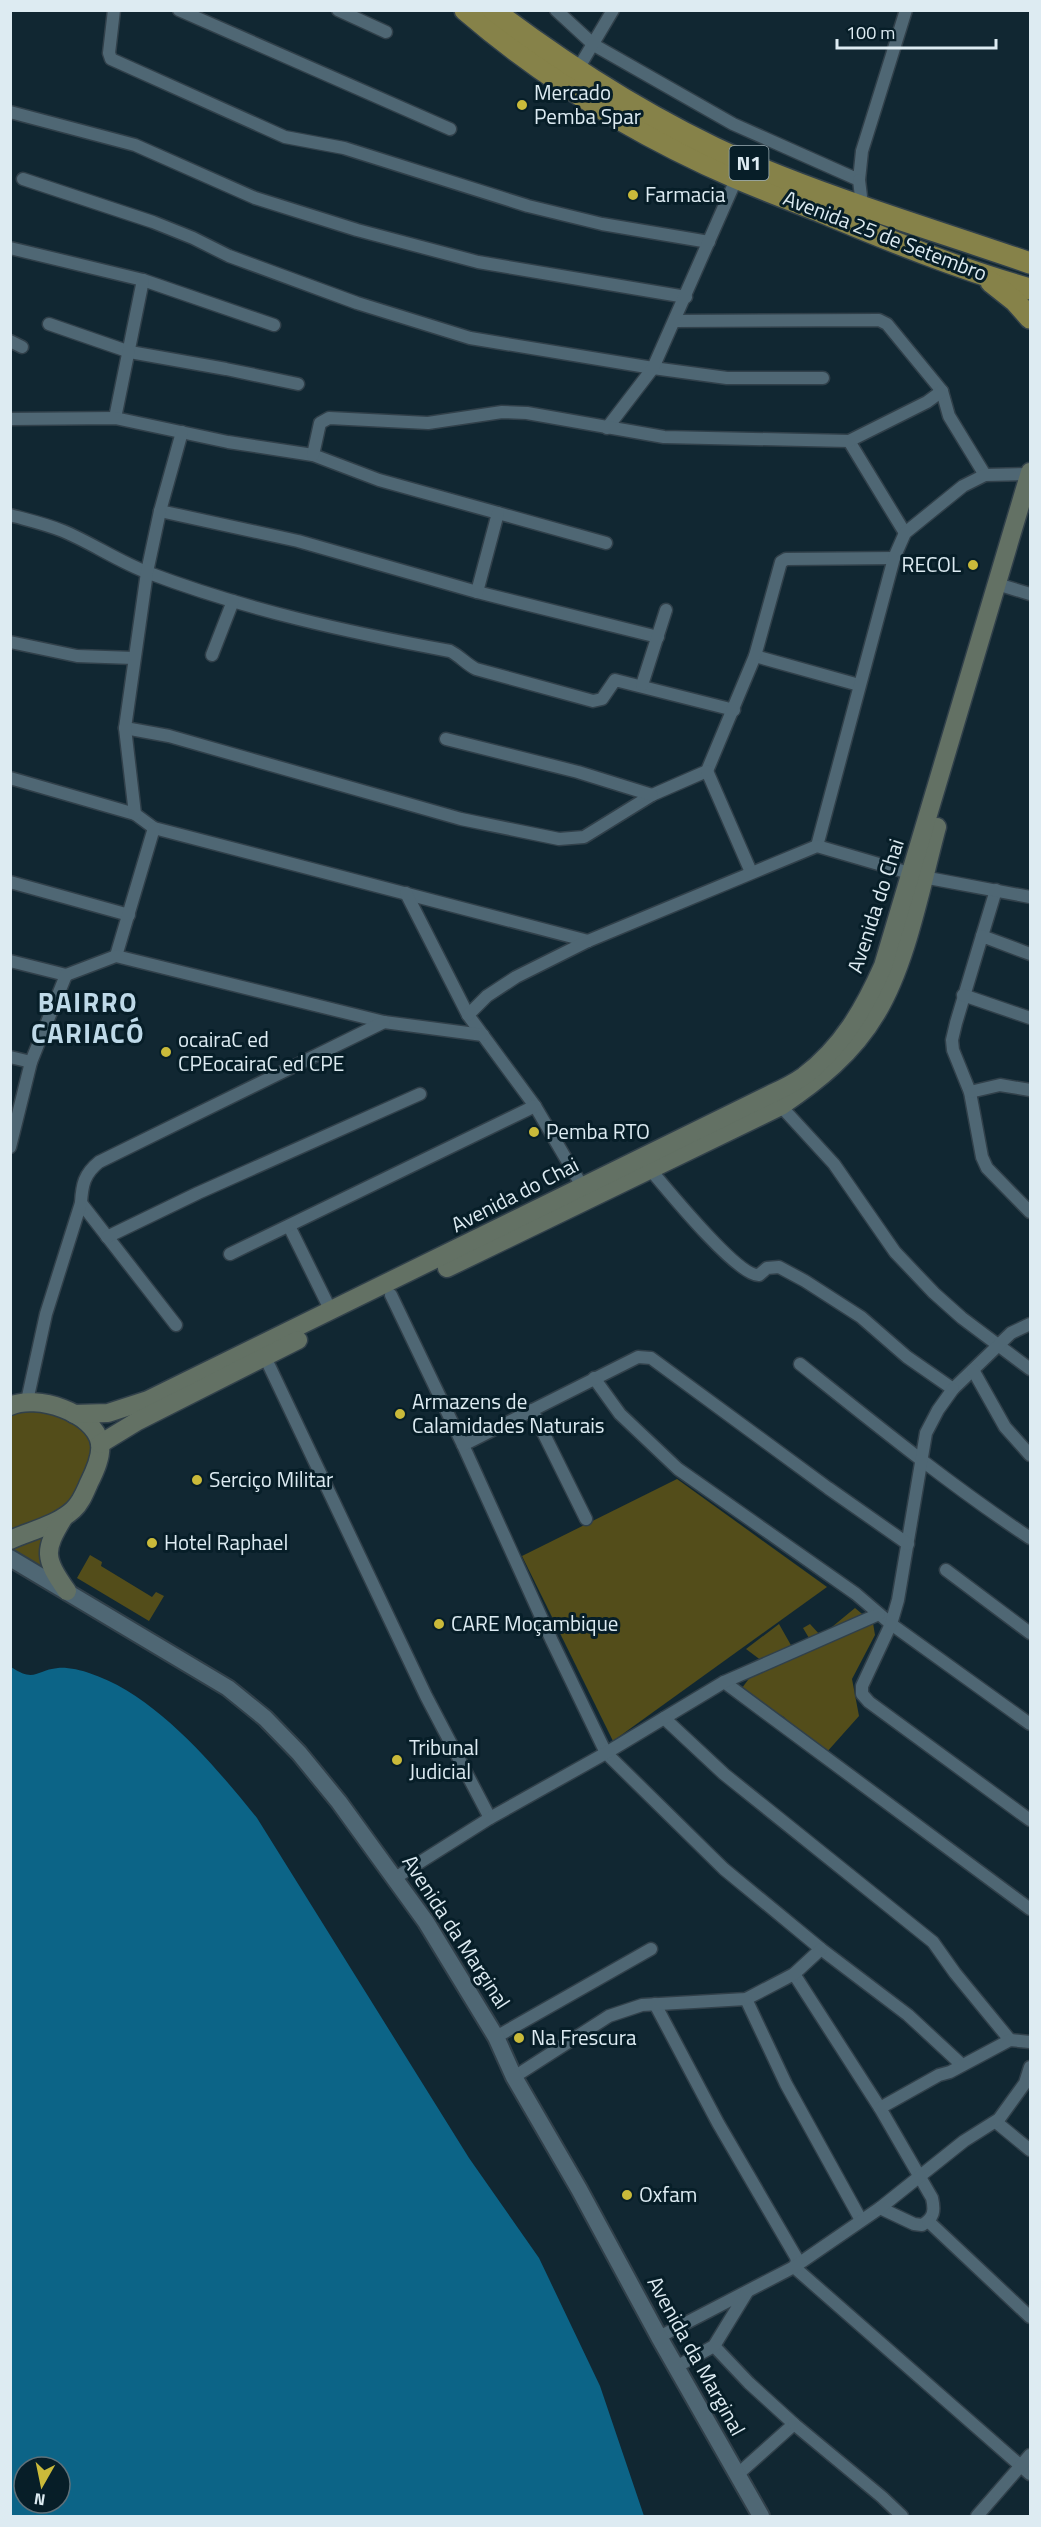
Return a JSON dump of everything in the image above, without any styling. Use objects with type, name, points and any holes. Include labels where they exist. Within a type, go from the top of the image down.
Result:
[{"type":"highway","name":"Avenida 25 de Setembro","points":[[465,10],[522,56],[572,78]]},
{"type":"highway","name":"Avenida 25 de Setembro","points":[[494,10],[572,78],[673,148],[862,205],[1030,263]]},
{"type":"highway","name":"Avenida 25 de Setembro","points":[[740,170],[977,274],[1030,289]]},
{"type":"highway","points":[[977,274],[1000,288],[1030,318]]},
{"type":"main road","name":"Avenida do Chai","points":[[19,1404],[46,1404],[74,1414],[93,1428],[100,1444],[136,1422],[265,1357],[649,1168],[776,1100],[818,1063],[863,1009],[883,966],[917,875],[1003,586],[1030,473]]},
{"type":"main road","name":"Avenida do Chai","points":[[1003,586],[1030,515]]},
{"type":"main road","name":"Avenida do Chai","points":[[74,1414],[108,1413],[127,1408],[331,1311],[582,1186],[776,1100]]},
{"type":"main road","points":[[10,1540],[64,1517],[74,1510],[81,1501],[98,1461],[100,1444]]},
{"type":"main road","points":[[64,1517],[50,1539],[48,1554],[55,1574],[67,1591]]},
{"type":"street","points":[[114,10],[111,59],[274,133],[344,148],[539,209],[602,224],[710,242]]},
{"type":"street","points":[[180,10],[205,15],[450,129]]},
{"type":"street","points":[[338,10],[386,32]]},
{"type":"street","points":[[556,10],[594,45],[733,124],[859,180]]},
{"type":"street","points":[[572,78],[594,45],[613,10]]},
{"type":"street","points":[[862,205],[859,180],[862,151],[906,10]]},
{"type":"street","points":[[10,112],[135,145],[255,198],[357,230],[478,262],[686,297]]},
{"type":"street","points":[[607,428],[653,369],[740,170]]},
{"type":"street","points":[[23,179],[183,234],[229,256],[357,303],[470,338],[653,369],[728,378],[823,378]]},
{"type":"street","points":[[10,248],[143,280],[274,325]]},
{"type":"street","points":[[115,418],[143,280]]},
{"type":"street","points":[[675,321],[879,320],[887,324],[942,391],[949,416],[985,475]]},
{"type":"street","points":[[49,324],[130,352],[298,384]]},
{"type":"street","points":[[313,455],[320,423],[328,418],[428,423],[510,412],[687,439],[849,441],[927,402],[942,391]]},
{"type":"street","points":[[10,419],[115,418],[228,442],[313,455],[379,480],[606,543]]},
{"type":"street","points":[[135,814],[125,728],[134,658],[140,638],[147,572],[160,511],[182,432]]},
{"type":"street","points":[[849,441],[905,533]]},
{"type":"street","points":[[816,846],[894,558],[905,533],[963,486],[985,475],[1030,473]]},
{"type":"street","points":[[160,511],[298,541],[477,592],[658,637]]},
{"type":"street","points":[[477,592],[498,513]]},
{"type":"street","points":[[10,515],[62,530],[147,572],[233,601],[277,615],[362,635],[450,651],[459,655],[465,663],[476,669],[594,701],[602,699],[615,681],[642,685],[735,710]]},
{"type":"street","points":[[125,728],[169,736],[461,819],[559,839],[584,837],[652,795],[707,771],[735,710],[755,656],[781,562],[786,559],[894,558]]},
{"type":"street","points":[[1003,586],[1030,594]]},
{"type":"street","points":[[212,655],[233,601]]},
{"type":"street","points":[[642,685],[666,610]]},
{"type":"street","points":[[10,642],[77,656],[134,658]]},
{"type":"street","points":[[755,656],[859,685]]},
{"type":"street","points":[[446,739],[578,772],[652,795]]},
{"type":"street","points":[[707,771],[751,872]]},
{"type":"street","points":[[10,777],[135,814],[154,828],[588,941]]},
{"type":"street","points":[[116,956],[154,828]]},
{"type":"street","points":[[468,1015],[487,996],[516,977],[588,941],[816,846],[917,875],[1030,897]]},
{"type":"street","points":[[10,882],[129,915]]},
{"type":"street","points":[[996,890],[963,995],[952,1040],[953,1050],[970,1092],[982,1157],[987,1168],[1030,1212]]},
{"type":"street","points":[[406,893],[468,1015],[535,1106],[582,1186]]},
{"type":"street","points":[[982,936],[1030,954]]},
{"type":"street","points":[[10,961],[66,975],[116,956],[384,1022],[483,1035]]},
{"type":"street","points":[[10,1147],[31,1062],[66,975]]},
{"type":"street","points":[[963,995],[1030,1018]]},
{"type":"street","points":[[19,1404],[81,1203],[82,1185],[88,1171],[99,1162],[384,1022]]},
{"type":"street","points":[[10,1057],[31,1062]]},
{"type":"street","points":[[970,1092],[1000,1085],[1030,1090]]},
{"type":"street","points":[[107,1237],[209,1188],[420,1094]]},
{"type":"street","points":[[776,1100],[834,1164],[895,1252],[934,1293],[1030,1369]]},
{"type":"street","points":[[230,1254],[535,1106]]},
{"type":"street","points":[[649,1168],[722,1251],[748,1272],[759,1275],[767,1268],[779,1267],[805,1281],[861,1317],[907,1357],[953,1389]]},
{"type":"street","points":[[81,1203],[176,1325]]},
{"type":"street","points":[[289,1226],[331,1311]]},
{"type":"street","points":[[390,1295],[463,1445],[606,1754],[724,1869],[821,1949],[909,2015],[962,2066]]},
{"type":"street","points":[[1030,1324],[1011,1333],[953,1389],[938,1410],[926,1433],[908,1544],[891,1624],[862,1686],[864,1698],[1030,1820]]},
{"type":"street","points":[[265,1357],[426,1696],[490,1818]]},
{"type":"street","points":[[463,1445],[638,1357],[655,1360],[908,1544]]},
{"type":"street","points":[[800,1364],[922,1461],[982,1506],[1030,1538]]},
{"type":"street","points":[[973,1370],[1005,1427],[1030,1455]]},
{"type":"street","points":[[594,1378],[620,1414],[678,1469],[856,1594],[891,1624],[1030,1724]]},
{"type":"street","points":[[532,1410],[586,1520]]},
{"type":"street","name":"Avenida da Marginal","points":[[10,1558],[228,1688],[265,1718],[299,1753],[426,1922],[496,2037],[514,2077],[613,2249],[659,2337],[761,2517]]},
{"type":"street","points":[[946,1570],[1030,1633]]},
{"type":"street","points":[[394,1878],[490,1818],[606,1754],[724,1682],[879,1614]]},
{"type":"street","points":[[724,1682],[1030,1909]]},
{"type":"street","points":[[664,1718],[724,1774],[928,1938],[1010,2040]]},
{"type":"street","points":[[496,2037],[651,1949]]},
{"type":"street","points":[[514,2077],[609,2016],[623,2010],[655,2004],[746,1999],[794,1974],[821,1949]]},
{"type":"street","points":[[794,1974],[880,2108],[932,2198],[934,2209],[928,2221],[922,2225],[914,2224],[880,2208]]},
{"type":"street","points":[[746,1999],[791,2095],[861,2220]]},
{"type":"street","points":[[655,2004],[718,2123],[796,2257],[797,2262],[794,2267]]},
{"type":"street","points":[[880,2108],[939,2075],[962,2066],[1010,2040],[1030,2042]]},
{"type":"street","points":[[659,2337],[794,2267],[880,2208],[964,2141],[996,2122],[1025,2083],[1030,2067]]},
{"type":"street","points":[[996,2122],[1030,2150]]},
{"type":"street","points":[[928,2221],[1030,2317]]},
{"type":"street","points":[[794,2267],[1026,2470]]},
{"type":"street","points":[[676,2367],[714,2346],[747,2292]]},
{"type":"street","points":[[714,2346],[749,2383],[794,2424],[882,2497],[902,2517]]},
{"type":"street","points":[[736,2475],[794,2424]]},
{"type":"street","points":[[977,2517],[1026,2470],[1030,2455]]},
{"type":"shaded area","points":[[15,1407],[72,1417],[97,1444],[76,1501],[62,1511],[10,1533],[10,1410]]},
{"type":"shaded area","points":[[677,1479],[827,1587],[613,1741],[522,1556]]},
{"type":"shaded area","points":[[56,1524],[56,1582],[11,1553],[10,1544]]},
{"type":"shaded area","points":[[90,1555],[102,1562],[101,1566],[152,1597],[156,1592],[164,1596],[149,1621],[77,1578]]},
{"type":"shaded area","points":[[855,1608],[873,1623],[875,1635],[852,1679],[859,1716],[826,1753],[800,1738],[784,1717],[751,1698],[742,1688],[762,1661],[746,1649],[779,1624],[792,1647],[809,1638],[803,1628],[810,1624],[821,1636]]},
{"type":"water","points":[[11,1667],[31,1675],[58,1668],[86,1672],[113,1683],[137,1697],[160,1714],[203,1755],[257,1818],[469,2158],[539,2258],[600,2386],[644,2516],[11,2516]]},
{"type":"place","name":"Mercado Pemba Spar","points":[[522,105]]},
{"type":"place","name":"Farmacia","points":[[633,195]]},
{"type":"place","name":"RECOL","points":[[973,565]]},
{"type":"place","name":"ocairaC ed CPEocairaC ed CPE","points":[[166,1052]]},
{"type":"place","name":"Pemba RTO","points":[[534,1132]]},
{"type":"place","name":"Armazens de Calamidades Naturais","points":[[400,1414]]},
{"type":"place","name":"Serciço Militar","points":[[197,1480]]},
{"type":"place","name":"Hotel Raphael","points":[[152,1543]]},
{"type":"place","name":"CARE Moçambique","points":[[439,1624]]},
{"type":"place","name":"Tribunal Judicial","points":[[397,1760]]},
{"type":"place","name":"Na Frescura","points":[[519,2038]]},
{"type":"place","name":"Oxfam","points":[[627,2195]]},
{"type":"district","name":"BAIRRO CARIACÓ","points":[[88,1018]]}]
